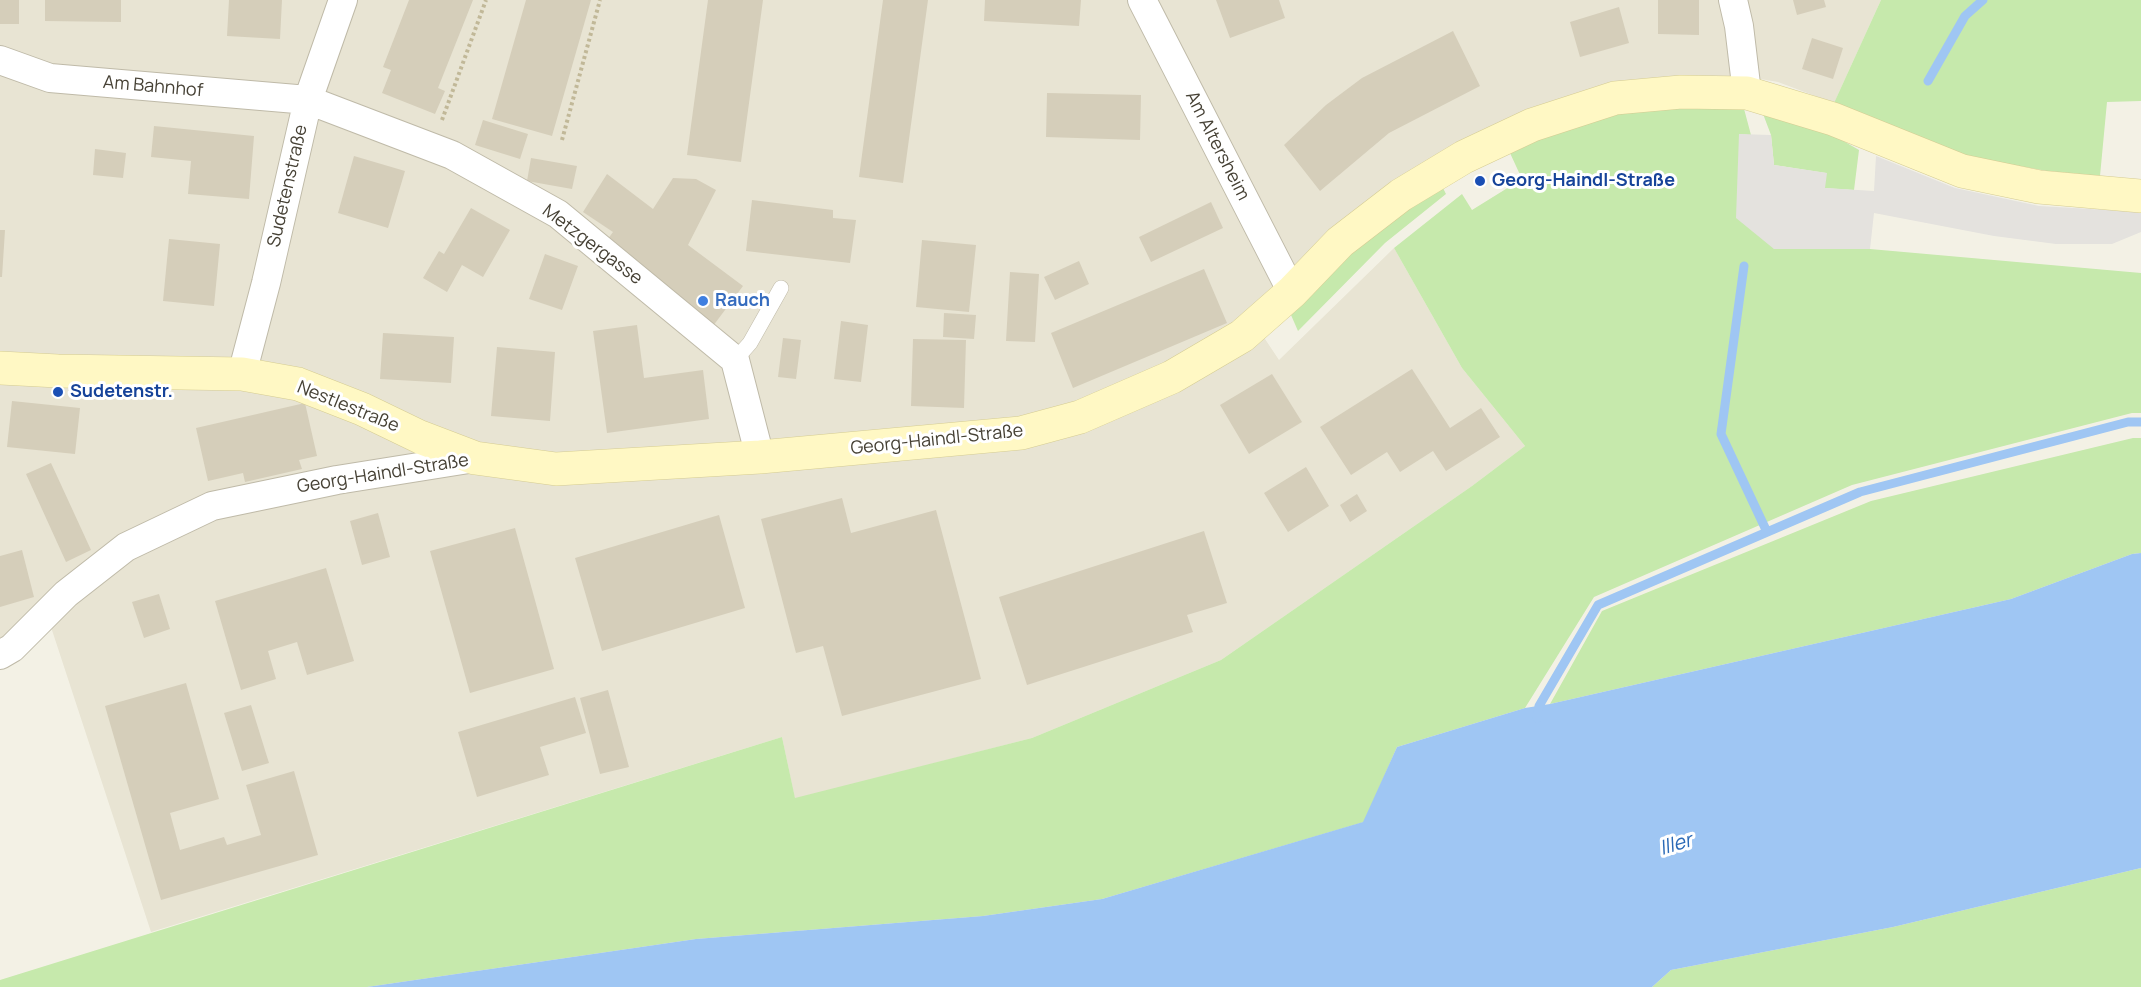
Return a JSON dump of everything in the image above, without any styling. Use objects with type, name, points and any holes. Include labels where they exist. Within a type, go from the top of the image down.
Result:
[{"type":"street","name":"Sudetenstraße","points":[[242,374],[266,283],[308,100],[343,0]]},
{"type":"street","name":"Am Altersheim","points":[[1142,0],[1292,292]]},
{"type":"street","points":[[1733,0],[1739,26],[1747,93]]},
{"type":"street","name":"Am Bahnhof","points":[[0,60],[50,78],[308,100]]},
{"type":"street","name":"Georg-Haindl-Straße","points":[[0,655],[12,648],[66,594],[126,547],[212,506],[337,480],[475,459],[556,469],[760,457],[1021,433],[1080,417],[1172,377],[1242,336],[1292,292],[1340,242],[1401,195],[1464,157],[1532,126],[1616,98],[1681,92],[1747,93],[1833,119],[1962,171],[2039,187],[2141,196]]},
{"type":"street","name":"Metzgergasse","points":[[308,100],[452,155],[558,214],[735,360]]},
{"type":"street","points":[[735,360],[760,457]]},
{"type":"street","name":"Nestlestraße","points":[[0,368],[242,374],[298,384],[362,408],[420,437],[475,459]]},
{"type":"lane","points":[[735,360],[750,342],[781,288]]},
{"type":"path","points":[[432,147],[486,0]]},
{"type":"path","points":[[562,140],[600,0]]},
{"type":"shaded area","points":[[0,0],[1881,0],[1834,103],[1778,82],[1749,77],[1682,76],[1616,85],[1529,110],[1236,326],[1078,406],[1017,422],[211,496],[0,642]]},
{"type":"shaded area","points":[[1739,134],[1771,135],[1774,165],[1827,173],[1825,188],[1874,191],[1876,156],[1955,188],[2039,206],[2141,212],[2141,232],[2112,244],[2056,244],[1994,236],[1874,213],[1870,249],[1774,249],[1736,218]]},
{"type":"shaded area","points":[[1394,248],[1462,368],[1525,446],[1472,486],[1221,660],[1032,738],[795,799],[782,737],[151,932],[50,624],[129,555],[214,516],[474,469],[1024,442],[1261,333],[1279,360]]},
{"type":"green space","points":[[1881,0],[2141,0],[2141,101],[2107,102],[2100,176],[2047,171],[1970,157],[1834,103]]},
{"type":"green space","points":[[1743,105],[1751,135],[1739,134],[1774,249],[1870,249],[2141,273],[2141,413],[2132,413],[1852,485],[1594,597],[1525,708],[1397,747],[1364,822],[1102,899],[983,916],[696,939],[367,987],[0,987],[0,980],[782,737],[795,798],[1032,738],[1221,660],[1472,486],[1525,446],[1462,368],[1394,248],[1462,194],[1472,210],[1522,179],[1510,153],[1534,139],[1613,110]]},
{"type":"green space","points":[[1760,106],[1826,131],[1859,150],[1854,190],[1824,188],[1826,173],[1774,165],[1771,135]]},
{"type":"green space","points":[[1441,184],[1446,194],[1385,243],[1298,331],[1291,315],[1347,252]]},
{"type":"green space","points":[[2133,438],[2141,438],[2141,553],[2132,554],[2011,599],[1550,704],[1602,611],[1871,501]]},
{"type":"green space","points":[[2141,868],[2141,987],[1652,987],[1671,970],[1893,927]]},
{"type":"water","name":"Iller","points":[[2141,553],[2141,868],[1893,927],[1671,970],[1652,987],[367,987],[696,939],[983,916],[1102,899],[1363,822],[1397,747],[1525,708],[2011,599],[2132,554]]},
{"type":"building","points":[[0,0],[19,0],[19,24],[0,24]]},
{"type":"building","points":[[45,0],[121,0],[121,22],[45,21]]},
{"type":"building","points":[[229,0],[282,0],[280,39],[227,36]]},
{"type":"building","points":[[409,0],[473,0],[438,88],[445,91],[435,114],[382,93],[391,70],[383,67]]},
{"type":"building","points":[[526,0],[591,0],[552,136],[492,119]]},
{"type":"building","points":[[708,0],[763,0],[741,162],[687,155]]},
{"type":"building","points":[[883,0],[928,0],[903,183],[859,177]]},
{"type":"building","points":[[985,0],[1081,0],[1079,26],[984,21]]},
{"type":"building","points":[[1216,0],[1279,0],[1285,18],[1230,38]]},
{"type":"building","points":[[1658,0],[1699,0],[1699,35],[1658,34]]},
{"type":"building","points":[[1793,0],[1824,0],[1826,7],[1797,15]]},
{"type":"building","points":[[1619,7],[1629,43],[1580,57],[1570,22]]},
{"type":"building","points":[[1453,31],[1480,86],[1389,133],[1320,191],[1284,145],[1326,105],[1362,78]]},
{"type":"building","points":[[1812,38],[1843,48],[1833,79],[1802,69]]},
{"type":"building","points":[[1047,93],[1141,95],[1140,140],[1046,137]]},
{"type":"building","points":[[483,120],[528,134],[520,159],[475,145]]},
{"type":"building","points":[[154,126],[254,136],[249,199],[188,194],[191,161],[151,157]]},
{"type":"building","points":[[95,149],[126,153],[123,178],[93,175]]},
{"type":"building","points":[[354,156],[405,171],[388,228],[338,213]]},
{"type":"building","points":[[531,158],[577,166],[572,189],[527,181]]},
{"type":"building","points":[[607,174],[653,209],[673,178],[696,179],[716,190],[688,245],[743,286],[713,326],[605,243],[613,232],[583,212]]},
{"type":"building","points":[[752,200],[833,210],[833,218],[856,220],[850,263],[746,251]]},
{"type":"building","points":[[1211,202],[1223,228],[1151,262],[1139,237]]},
{"type":"building","points":[[471,208],[510,230],[483,277],[462,265],[447,292],[423,278],[439,251],[444,254]]},
{"type":"building","points":[[0,230],[5,230],[2,277],[0,277]]},
{"type":"building","points":[[169,239],[220,244],[214,306],[163,301]]},
{"type":"building","points":[[922,240],[976,245],[969,312],[916,307]]},
{"type":"building","points":[[545,254],[578,266],[562,310],[529,299]]},
{"type":"building","points":[[1079,261],[1089,284],[1055,300],[1044,277]]},
{"type":"building","points":[[1204,269],[1227,323],[1073,388],[1051,333]]},
{"type":"building","points":[[1010,272],[1039,274],[1035,342],[1006,341]]},
{"type":"building","points":[[944,313],[976,315],[974,339],[943,337]]},
{"type":"building","points":[[841,321],[868,325],[861,382],[834,379]]},
{"type":"building","points":[[637,325],[644,378],[703,370],[709,419],[607,433],[593,331]]},
{"type":"building","points":[[383,333],[454,337],[451,383],[380,379]]},
{"type":"building","points":[[783,338],[801,340],[796,379],[778,377]]},
{"type":"building","points":[[913,339],[966,340],[964,408],[911,406]]},
{"type":"building","points":[[497,347],[555,352],[550,421],[491,416]]},
{"type":"building","points":[[1412,369],[1450,428],[1481,408],[1500,437],[1446,471],[1433,451],[1400,472],[1387,452],[1351,475],[1320,427]]},
{"type":"building","points":[[1272,374],[1302,422],[1249,454],[1220,405]]},
{"type":"building","points":[[12,401],[80,408],[75,454],[7,447]]},
{"type":"building","points":[[305,403],[317,456],[299,460],[302,469],[245,482],[243,473],[208,481],[196,428]]},
{"type":"building","points":[[51,463],[91,550],[66,562],[26,474]]},
{"type":"building","points":[[1306,467],[1329,506],[1288,532],[1264,493]]},
{"type":"building","points":[[1357,494],[1367,511],[1350,522],[1340,505]]},
{"type":"building","points":[[842,498],[851,533],[936,510],[981,679],[842,716],[823,646],[796,653],[761,519]]},
{"type":"building","points":[[378,513],[390,557],[362,565],[350,521]]},
{"type":"building","points":[[719,515],[745,608],[602,651],[575,558]]},
{"type":"building","points":[[515,528],[554,669],[470,693],[430,551]]},
{"type":"building","points":[[1204,531],[1227,603],[1187,615],[1193,632],[1027,685],[999,597]]},
{"type":"building","points":[[22,550],[34,597],[0,607],[0,556]]},
{"type":"building","points":[[326,568],[354,661],[307,675],[297,642],[268,651],[276,679],[241,690],[215,601]]},
{"type":"building","points":[[159,594],[170,629],[144,638],[132,602]]},
{"type":"building","points":[[186,683],[219,799],[170,813],[180,850],[224,837],[227,845],[261,835],[246,785],[294,771],[318,855],[161,900],[105,706]]},
{"type":"building","points":[[608,690],[629,767],[600,774],[580,698]]},
{"type":"building","points":[[575,697],[586,733],[540,747],[549,775],[477,797],[458,732]]},
{"type":"building","points":[[251,705],[269,763],[242,771],[224,713]]},
{"type":"waterway","points":[[1928,81],[1965,16],[1983,0]]},
{"type":"waterway","points":[[1744,266],[1721,434],[1767,532]]},
{"type":"waterway","points":[[1537,718],[1539,706],[1598,605],[1860,492],[2128,422],[2141,422]]},
{"type":"place","name":"Georg-Haindl-Straße","points":[[1480,181]]},
{"type":"place","name":"Rauch","points":[[703,301]]},
{"type":"place","name":"Sudetenstr.","points":[[58,392]]}]
